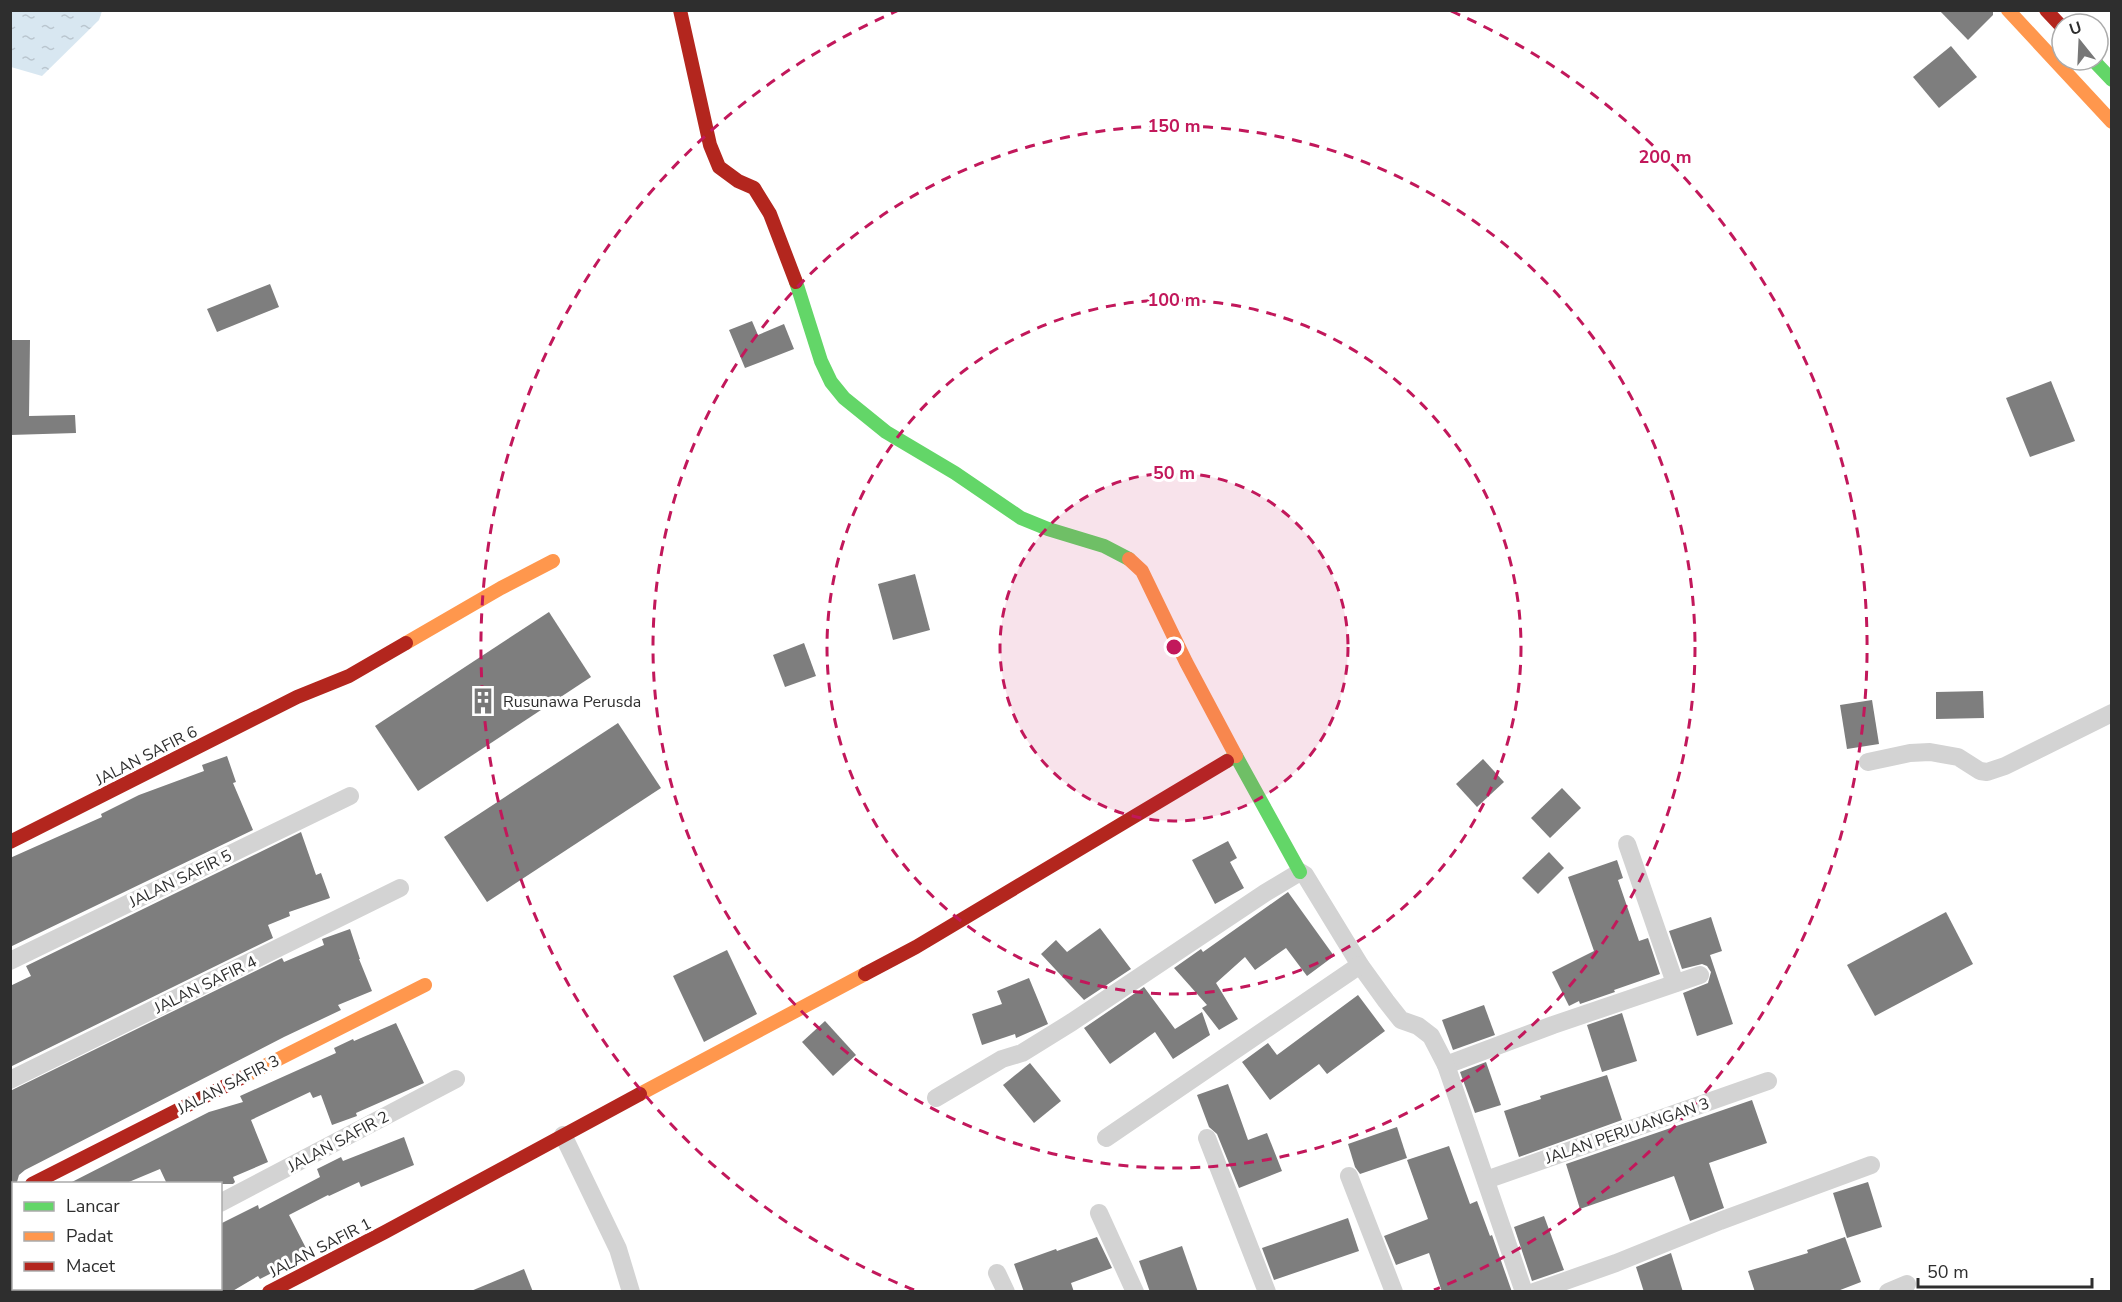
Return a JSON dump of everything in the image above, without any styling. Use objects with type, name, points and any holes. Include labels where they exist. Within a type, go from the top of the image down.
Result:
[{"type":"street","points":[[680,10],[710,145],[720,167],[738,181],[754,188],[770,214],[797,283],[821,361],[831,382],[844,398],[886,432],[955,473],[1021,518],[1104,546],[1127,557],[1142,571],[1186,662],[1300,872],[1305,874],[1360,965],[1401,1020],[1418,1026],[1431,1036],[1446,1065],[1524,1292]]},
{"type":"street","points":[[2008,10],[2112,122]]},
{"type":"street","name":"JALAN SAFIR 6","points":[[10,842],[297,698],[349,676],[501,588],[553,561]]},
{"type":"street","points":[[1868,762],[1910,753],[1930,752],[1958,757],[1980,771],[1987,772],[2005,766],[2112,713]]},
{"type":"street","name":"JALAN SAFIR 1","points":[[269,1292],[386,1232],[916,947],[1236,756]]},
{"type":"street","name":"JALAN SAFIR 5","points":[[10,961],[350,796]]},
{"type":"street","points":[[1627,844],[1675,983]]},
{"type":"street","points":[[936,1098],[1002,1059],[1022,1053],[1072,1022],[1265,892],[1300,872]]},
{"type":"street","name":"JALAN SAFIR 4","points":[[10,1080],[400,888]]},
{"type":"street","points":[[1106,1138],[1360,965]]},
{"type":"street","points":[[1446,1065],[1553,1025],[1700,975]]},
{"type":"street","name":"JALAN SAFIR 3","points":[[36,1182],[425,985]]},
{"type":"street","name":"JALAN SAFIR 2","points":[[222,1202],[456,1079]]},
{"type":"street","name":"JALAN PERJUANGAN 3","points":[[1486,1180],[1768,1081]]},
{"type":"street","points":[[563,1135],[618,1249],[632,1292]]},
{"type":"street","points":[[1207,1138],[1267,1292]]},
{"type":"street","points":[[1534,1292],[1871,1165]]},
{"type":"street","points":[[1349,1176],[1394,1292]]},
{"type":"street","points":[[1100,1213],[1135,1292]]},
{"type":"street","points":[[997,1274],[1006,1292]]},
{"type":"street","points":[[1888,1292],[1907,1284]]},
{"type":"water","points":[[11,10],[102,11],[99,20],[42,76],[11,67]]},
{"type":"building","points":[[1939,10],[1993,10],[1993,15],[1968,40]]},
{"type":"building","points":[[1951,46],[1977,77],[1939,108],[1913,77]]},
{"type":"building","points":[[270,284],[279,307],[217,332],[207,309]]},
{"type":"building","points":[[752,321],[758,335],[784,324],[794,349],[745,368],[729,330]]},
{"type":"building","points":[[10,340],[30,340],[29,416],[75,415],[76,433],[10,435]]},
{"type":"building","points":[[2051,381],[2075,441],[2030,457],[2006,398]]},
{"type":"building","points":[[915,574],[930,630],[893,640],[878,584]]},
{"type":"building","name":"Rusunawa Perusda","points":[[549,612],[591,677],[418,791],[375,726]]},
{"type":"building","points":[[804,643],[816,676],[785,687],[773,655]]},
{"type":"building","points":[[1983,691],[1984,718],[1936,719],[1936,692]]},
{"type":"building","points":[[1872,700],[1879,744],[1847,749],[1840,705]]},
{"type":"building","name":"Rusunawa Perusda","points":[[618,723],[661,788],[487,902],[444,837]]},
{"type":"building","points":[[227,756],[236,782],[233,783],[253,830],[10,947],[10,858],[102,817],[101,814],[139,795],[204,771],[202,765]]},
{"type":"building","points":[[1483,759],[1504,782],[1477,807],[1456,784]]},
{"type":"building","points":[[1562,788],[1581,808],[1550,838],[1531,818]]},
{"type":"building","points":[[301,832],[316,875],[321,873],[330,898],[289,912],[290,916],[268,925],[273,938],[10,1067],[10,986],[31,976],[26,966]]},
{"type":"building","points":[[1228,841],[1237,858],[1230,862],[1244,888],[1215,904],[1192,860]]},
{"type":"building","points":[[1549,852],[1564,868],[1538,894],[1522,878]]},
{"type":"building","points":[[1617,860],[1623,878],[1618,880],[1639,941],[1648,938],[1660,974],[1614,990],[1615,992],[1580,1004],[1579,1001],[1569,1006],[1552,972],[1594,951],[1568,877]]},
{"type":"building","points":[[1288,892],[1334,956],[1307,976],[1286,948],[1255,970],[1245,957],[1216,983],[1238,1019],[1219,1030],[1202,1008],[1207,1005],[1174,968],[1201,949],[1203,952]]},
{"type":"building","points":[[1946,912],[1973,964],[1875,1016],[1847,965]]},
{"type":"building","points":[[1711,917],[1722,951],[1710,955],[1733,1024],[1697,1036],[1683,993],[1708,983],[1711,972],[1707,966],[1702,964],[1682,969],[1669,931]]},
{"type":"building","points":[[1100,928],[1131,969],[1084,1000],[1041,954],[1056,940],[1067,952]]},
{"type":"building","points":[[350,929],[372,991],[338,1005],[341,1010],[25,1170],[19,1175],[17,1182],[10,1182],[10,1091],[282,958],[284,962],[324,945],[322,939]]},
{"type":"building","points":[[727,950],[757,1014],[704,1042],[673,976]]},
{"type":"building","points":[[1029,978],[1048,1024],[1016,1038],[1015,1034],[982,1045],[972,1014],[1002,1004],[997,991]]},
{"type":"building","points":[[1144,987],[1175,1029],[1202,1012],[1210,1035],[1173,1059],[1155,1032],[1110,1064],[1084,1028]]},
{"type":"building","points":[[1358,995],[1385,1031],[1327,1074],[1319,1064],[1270,1100],[1242,1062],[1268,1043],[1277,1055]]},
{"type":"building","points":[[1484,1005],[1495,1035],[1453,1050],[1442,1020]]},
{"type":"building","points":[[1622,1013],[1637,1061],[1602,1072],[1587,1025]]},
{"type":"building","points":[[825,1021],[856,1055],[833,1076],[802,1042]]},
{"type":"building","points":[[396,1023],[424,1083],[356,1113],[357,1116],[332,1125],[321,1095],[313,1098],[310,1092],[251,1120],[268,1162],[233,1177],[235,1182],[233,1184],[166,1182],[160,1169],[129,1182],[72,1182],[209,1112],[243,1102],[240,1096],[336,1053],[334,1048],[353,1039],[354,1041]]},
{"type":"building","points":[[1486,1062],[1501,1105],[1475,1113],[1460,1072]]},
{"type":"building","points":[[1030,1063],[1061,1101],[1034,1123],[1003,1085]]},
{"type":"building","points":[[1607,1075],[1622,1120],[1519,1157],[1504,1111],[1541,1099],[1540,1096]]},
{"type":"building","points":[[1228,1084],[1248,1140],[1267,1133],[1282,1171],[1239,1188],[1217,1134],[1209,1127],[1197,1095]]},
{"type":"building","points":[[1752,1100],[1767,1143],[1709,1163],[1724,1208],[1690,1221],[1674,1176],[1580,1209],[1566,1164]]},
{"type":"building","points":[[1397,1127],[1407,1158],[1360,1174],[1355,1167],[1348,1144]]},
{"type":"building","points":[[404,1137],[414,1165],[361,1187],[359,1182],[289,1215],[309,1254],[260,1279],[258,1276],[231,1292],[220,1292],[222,1290],[222,1223],[258,1205],[259,1209],[320,1177],[317,1169],[341,1157],[343,1161]]},
{"type":"building","points":[[1449,1146],[1470,1204],[1477,1201],[1490,1236],[1492,1235],[1512,1292],[1442,1292],[1429,1253],[1396,1265],[1384,1236],[1428,1219],[1407,1160]]},
{"type":"building","points":[[1868,1182],[1882,1227],[1847,1238],[1833,1193]]},
{"type":"building","points":[[1544,1216],[1564,1270],[1532,1281],[1514,1227]]},
{"type":"building","points":[[1348,1218],[1359,1251],[1274,1280],[1262,1248]]},
{"type":"building","points":[[1097,1237],[1112,1268],[1071,1283],[1074,1292],[1024,1292],[1014,1264]]},
{"type":"building","points":[[1845,1237],[1861,1282],[1835,1292],[1755,1292],[1748,1271],[1808,1253],[1807,1250]]},
{"type":"building","points":[[1182,1246],[1198,1292],[1150,1292],[1139,1261]]},
{"type":"building","points":[[1671,1253],[1683,1292],[1644,1292],[1636,1267]]},
{"type":"building","points":[[524,1269],[533,1292],[471,1292],[471,1291]]},
{"type":"traffic: fast","points":[[2104,72],[2112,80]]},
{"type":"traffic: fast","points":[[796,282],[821,361],[831,382],[844,398],[886,432],[955,473],[1021,518],[1104,546],[1129,559]]},
{"type":"traffic: fast","points":[[1227,761],[1236,756],[1300,872]]},
{"type":"traffic: slow","points":[[2008,10],[2112,122]]},
{"type":"traffic: slow","points":[[1129,559],[1142,571],[1186,662],[1236,756]]},
{"type":"traffic: slow","points":[[406,643],[553,561]]},
{"type":"traffic: slow","points":[[640,1094],[865,974]]},
{"type":"traffic: slow","points":[[243,1077],[425,985]]},
{"type":"traffic: jam","points":[[680,10],[710,145],[719,167],[738,181],[754,188],[770,214],[796,282]]},
{"type":"traffic: jam","points":[[2046,10],[2050,14]]},
{"type":"traffic: jam","points":[[10,842],[297,697],[349,676],[406,643]]},
{"type":"traffic: jam","points":[[865,974],[916,947],[1227,761]]},
{"type":"traffic: jam","points":[[36,1182],[243,1077]]},
{"type":"traffic: jam","points":[[269,1292],[640,1094]]},
{"type":"place","name":"Rusunawa Perusda","points":[[483,701]]}]
